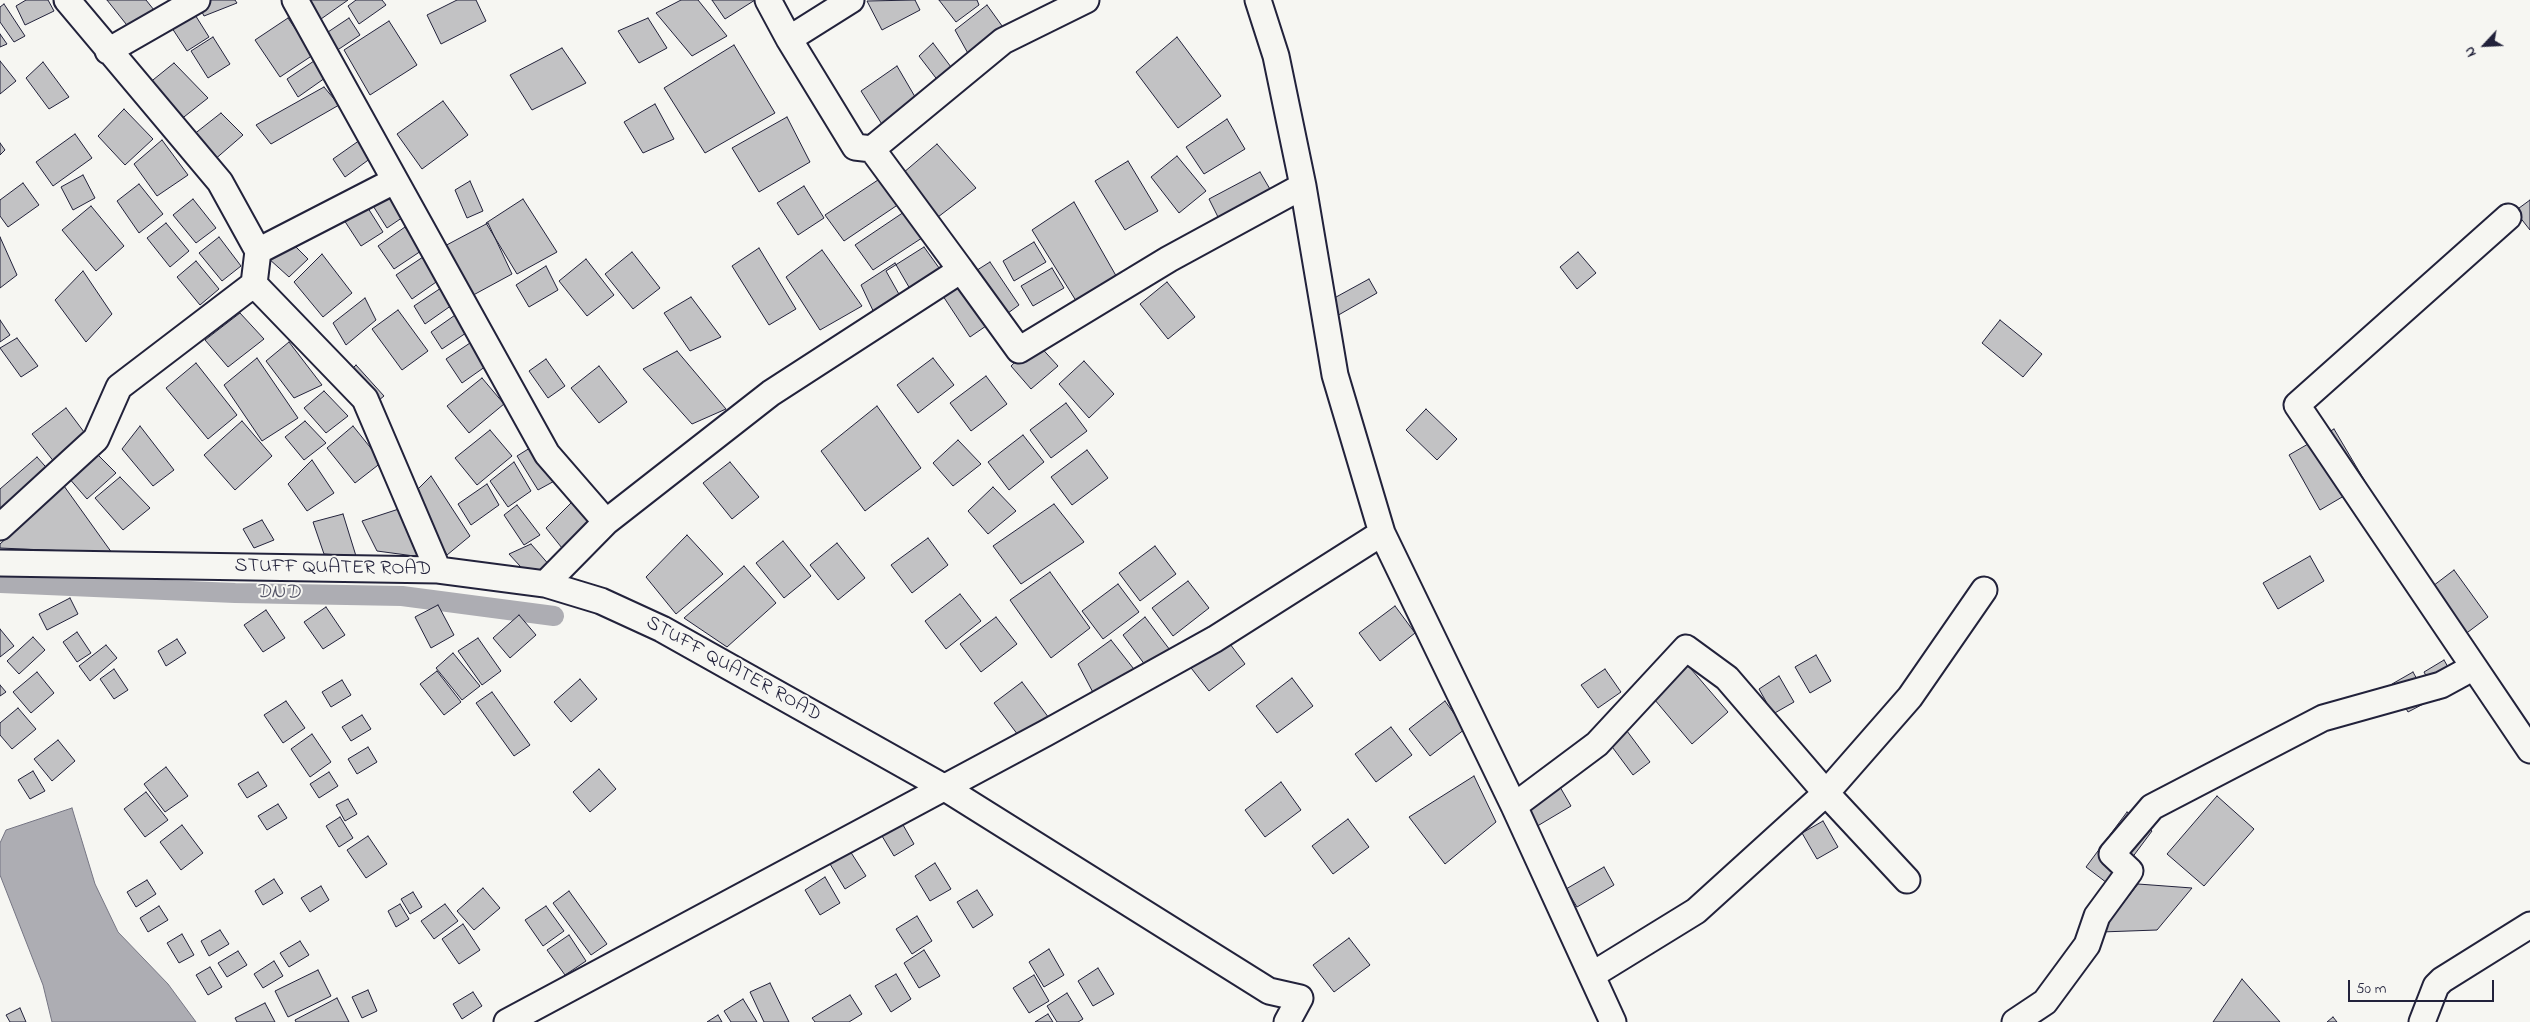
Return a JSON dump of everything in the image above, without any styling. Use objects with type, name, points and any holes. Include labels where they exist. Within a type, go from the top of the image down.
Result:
[{"type":"street","points":[[0,527],[96,439],[119,387],[254,284],[258,251],[220,182],[67,0]]},
{"type":"street","points":[[108,51],[197,0]]},
{"type":"street","points":[[296,0],[394,181],[547,454],[606,522]]},
{"type":"street","points":[[768,0],[788,39],[856,147],[872,149],[1003,41],[1086,0]]},
{"type":"street","points":[[788,39],[851,0]]},
{"type":"street","points":[[1258,0],[1276,56],[1303,186],[1336,375],[1382,533],[1514,806],[1613,1022]]},
{"type":"street","points":[[872,149],[1019,350],[1168,259],[1303,186]]},
{"type":"street","points":[[258,251],[394,181]]},
{"type":"street","points":[[2508,216],[2297,404],[2530,750]]},
{"type":"street","points":[[545,584],[606,522],[770,393],[960,270]]},
{"type":"street","points":[[254,284],[366,399],[438,570]]},
{"type":"street","points":[[507,1022],[945,788],[1215,639],[1382,533]]},
{"type":"street","name":"STUFF QUATER ROAD","points":[[0,563],[438,570],[545,584],[601,601],[662,629],[945,788],[1270,991],[1300,998],[1287,1022]]},
{"type":"street","points":[[1592,975],[1696,911],[1826,793],[1910,697],[1984,590]]},
{"type":"street","points":[[1514,806],[1597,744],[1686,648],[1727,678],[1826,793],[1907,880]]},
{"type":"street","points":[[2015,1022],[2044,1002],[2087,945],[2097,916],[2130,871],[2112,854],[2152,806],[2323,718],[2441,685],[2474,667]]},
{"type":"street","points":[[2422,1022],[2436,986],[2442,980],[2530,925]]},
{"type":"shaded area","points":[[72,808],[95,884],[118,932],[168,984],[196,1022],[52,1022],[43,985],[0,875],[0,843],[6,830]]},
{"type":"building","points":[[26,0],[48,0],[54,11],[25,25],[16,6]]},
{"type":"building","points":[[107,0],[146,0],[158,15],[130,29]]},
{"type":"building","points":[[196,0],[235,0],[237,3],[204,16]]},
{"type":"building","points":[[308,0],[348,0],[321,19]]},
{"type":"building","points":[[356,0],[382,0],[386,5],[359,24],[348,6]]},
{"type":"building","points":[[457,0],[476,0],[486,21],[441,44],[427,15]]},
{"type":"building","points":[[681,0],[698,0],[727,36],[692,56],[656,13]]},
{"type":"building","points":[[712,0],[755,0],[725,19]]},
{"type":"building","points":[[915,0],[920,10],[882,30],[867,1]]},
{"type":"building","points":[[939,0],[977,0],[979,5],[956,22]]},
{"type":"building","points":[[4,4],[25,36],[14,42],[0,22],[0,7]]},
{"type":"building","points":[[987,5],[1005,30],[970,57],[955,30]]},
{"type":"building","points":[[192,10],[209,37],[187,51],[170,25]]},
{"type":"building","points":[[288,18],[313,55],[280,77],[255,40]]},
{"type":"building","points":[[349,18],[360,35],[333,53],[322,36]]},
{"type":"building","points":[[648,18],[667,48],[639,63],[618,31]]},
{"type":"building","points":[[389,21],[417,65],[370,95],[344,50]]},
{"type":"building","points":[[0,34],[7,44],[0,47]]},
{"type":"building","points":[[213,37],[230,64],[208,78],[191,51]]},
{"type":"building","points":[[1177,37],[1221,96],[1178,128],[1136,72]]},
{"type":"building","points":[[933,43],[951,67],[939,82],[919,56]]},
{"type":"building","points":[[734,45],[775,113],[705,153],[664,88]]},
{"type":"building","points":[[562,48],[586,83],[532,110],[510,75]]},
{"type":"building","points":[[0,61],[16,81],[0,94]]},
{"type":"building","points":[[314,61],[325,78],[298,97],[287,79]]},
{"type":"building","points":[[43,62],[69,97],[49,109],[26,78]]},
{"type":"building","points":[[174,63],[208,98],[175,124],[143,88]]},
{"type":"building","points":[[897,66],[928,119],[890,137],[861,91]]},
{"type":"building","points":[[324,87],[339,105],[271,144],[256,125]]},
{"type":"building","points":[[443,101],[468,135],[422,169],[397,134]]},
{"type":"building","points":[[655,104],[674,139],[643,153],[624,122]]},
{"type":"building","points":[[124,109],[153,139],[125,165],[98,136]]},
{"type":"building","points":[[221,113],[243,135],[213,161],[193,135]]},
{"type":"building","points":[[787,117],[810,162],[759,192],[732,148]]},
{"type":"building","points":[[1227,119],[1245,149],[1204,174],[1186,147]]},
{"type":"building","points":[[75,134],[92,158],[53,186],[36,162]]},
{"type":"building","points":[[162,140],[188,175],[157,196],[134,164]]},
{"type":"building","points":[[360,140],[371,158],[345,177],[333,159]]},
{"type":"building","points":[[0,143],[5,150],[0,155]]},
{"type":"building","points":[[937,144],[976,188],[938,217],[903,173]]},
{"type":"building","points":[[1177,156],[1206,191],[1179,213],[1151,177]]},
{"type":"building","points":[[1128,161],[1158,211],[1125,230],[1095,181]]},
{"type":"building","points":[[1260,172],[1274,196],[1221,223],[1209,199]]},
{"type":"building","points":[[83,175],[95,198],[73,210],[61,187]]},
{"type":"building","points":[[881,178],[899,204],[844,241],[825,215]]},
{"type":"building","points":[[470,181],[483,211],[467,218],[455,190]]},
{"type":"building","points":[[23,183],[39,205],[8,227],[0,216],[0,200]]},
{"type":"building","points":[[139,184],[163,214],[139,233],[117,201]]},
{"type":"building","points":[[804,186],[824,218],[798,235],[777,203]]},
{"type":"building","points":[[392,187],[409,213],[387,228],[370,201]]},
{"type":"building","points":[[193,199],[216,228],[196,243],[173,215]]},
{"type":"building","points":[[523,199],[557,252],[517,274],[486,223]]},
{"type":"building","points":[[2530,200],[2530,230],[2515,211]]},
{"type":"building","points":[[1074,202],[1123,288],[1083,312],[1032,230]]},
{"type":"building","points":[[366,205],[383,232],[361,246],[344,220]]},
{"type":"building","points":[[91,206],[124,246],[96,271],[62,230]]},
{"type":"building","points":[[910,208],[928,234],[873,270],[855,245]]},
{"type":"building","points":[[166,223],[189,251],[170,267],[147,238]]},
{"type":"building","points":[[488,223],[512,274],[466,299],[441,248]]},
{"type":"building","points":[[405,227],[421,251],[394,269],[378,246]]},
{"type":"building","points":[[0,237],[17,275],[0,288]]},
{"type":"building","points":[[219,237],[241,266],[222,281],[199,253]]},
{"type":"building","points":[[289,240],[308,259],[289,277],[268,258]]},
{"type":"building","points":[[1034,242],[1046,262],[1014,281],[1003,261]]},
{"type":"building","points":[[924,247],[942,272],[900,296],[886,271]]},
{"type":"building","points":[[759,248],[796,309],[769,325],[732,266]]},
{"type":"building","points":[[822,250],[862,306],[820,330],[786,277]]},
{"type":"building","points":[[632,252],[660,288],[633,309],[605,274]]},
{"type":"building","points":[[1578,252],[1596,273],[1577,289],[1560,267]]},
{"type":"building","points":[[322,254],[352,293],[323,317],[294,282]]},
{"type":"building","points":[[423,257],[439,280],[412,299],[396,275]]},
{"type":"building","points":[[586,259],[614,295],[587,316],[559,281]]},
{"type":"building","points":[[196,261],[219,289],[200,305],[177,277]]},
{"type":"building","points":[[990,262],[1019,305],[1004,316],[974,272]]},
{"type":"building","points":[[895,263],[913,294],[876,317],[861,285]]},
{"type":"building","points":[[546,266],[558,290],[529,307],[516,285]]},
{"type":"building","points":[[1052,268],[1064,288],[1033,306],[1021,286]]},
{"type":"building","points":[[83,271],[112,314],[86,342],[55,300]]},
{"type":"building","points":[[1369,279],[1377,293],[1335,317],[1327,302]]},
{"type":"building","points":[[957,282],[986,326],[970,337],[941,293]]},
{"type":"building","points":[[1167,282],[1195,317],[1168,339],[1140,304]]},
{"type":"building","points":[[441,288],[452,305],[425,324],[414,306]]},
{"type":"building","points":[[691,297],[721,337],[690,351],[664,313]]},
{"type":"building","points":[[365,298],[376,320],[346,345],[333,323]]},
{"type":"building","points":[[398,310],[428,351],[402,370],[372,329]]},
{"type":"building","points":[[240,313],[264,339],[228,367],[205,340]]},
{"type":"building","points":[[458,313],[469,331],[442,349],[431,332]]},
{"type":"building","points":[[0,320],[10,335],[0,342]]},
{"type":"building","points":[[2000,320],[2042,354],[2023,377],[1982,343]]},
{"type":"building","points":[[17,338],[38,366],[21,377],[0,348]]},
{"type":"building","points":[[473,341],[489,364],[462,383],[446,359]]},
{"type":"building","points":[[289,342],[322,385],[294,398],[266,361]]},
{"type":"building","points":[[1036,342],[1058,366],[1031,389],[1011,366]]},
{"type":"building","points":[[677,351],[726,409],[692,424],[643,369]]},
{"type":"building","points":[[257,358],[298,418],[262,441],[224,385]]},
{"type":"building","points":[[933,358],[954,385],[918,413],[897,385]]},
{"type":"building","points":[[546,359],[565,386],[548,398],[529,371]]},
{"type":"building","points":[[1084,361],[1114,394],[1089,418],[1059,384]]},
{"type":"building","points":[[196,363],[237,415],[208,439],[166,388]]},
{"type":"building","points":[[356,365],[384,396],[362,414],[335,386]]},
{"type":"building","points":[[599,366],[627,402],[599,423],[571,388]]},
{"type":"building","points":[[986,376],[1007,404],[971,431],[950,403]]},
{"type":"building","points":[[482,378],[504,404],[469,433],[447,406]]},
{"type":"building","points":[[324,391],[348,416],[326,433],[304,408]]},
{"type":"building","points":[[1066,403],[1087,431],[1051,458],[1030,430]]},
{"type":"building","points":[[877,406],[921,468],[865,511],[821,451]]},
{"type":"building","points":[[66,408],[87,436],[55,463],[32,434]]},
{"type":"building","points":[[1426,409],[1457,439],[1437,460],[1406,430]]},
{"type":"building","points":[[242,421],[272,456],[235,490],[204,455]]},
{"type":"building","points":[[305,421],[326,443],[304,460],[285,437]]},
{"type":"building","points":[[140,426],[174,470],[153,486],[122,449]]},
{"type":"building","points":[[353,426],[382,462],[355,483],[327,448]]},
{"type":"building","points":[[2334,429],[2366,483],[2320,510],[2289,455]]},
{"type":"building","points":[[490,430],[512,456],[477,485],[455,458]]},
{"type":"building","points":[[1023,435],[1044,462],[1009,490],[988,462]]},
{"type":"building","points":[[958,440],[981,464],[953,486],[933,463]]},
{"type":"building","points":[[538,443],[558,479],[538,490],[517,456]]},
{"type":"building","points":[[93,450],[116,473],[87,499],[68,477]]},
{"type":"building","points":[[1087,450],[1108,478],[1072,505],[1051,477]]},
{"type":"building","points":[[37,457],[52,474],[0,511],[0,489]]},
{"type":"building","points":[[312,460],[334,493],[307,511],[288,484]]},
{"type":"building","points":[[514,462],[531,491],[508,507],[490,481]]},
{"type":"building","points":[[730,462],[759,497],[732,519],[703,483]]},
{"type":"building","points":[[431,476],[470,536],[447,555],[413,494]]},
{"type":"building","points":[[120,477],[150,508],[123,530],[95,498]]},
{"type":"building","points":[[487,484],[499,505],[471,525],[458,504]]},
{"type":"building","points":[[64,486],[112,553],[0,548],[0,544]]},
{"type":"building","points":[[993,487],[1016,511],[988,534],[968,511]]},
{"type":"building","points":[[573,501],[591,525],[562,548],[546,528]]},
{"type":"building","points":[[1054,504],[1084,542],[1021,584],[993,546]]},
{"type":"building","points":[[517,505],[540,535],[524,545],[504,515]]},
{"type":"building","points":[[408,506],[429,558],[377,551],[362,521]]},
{"type":"building","points":[[343,514],[356,556],[324,554],[313,522]]},
{"type":"building","points":[[262,520],[274,540],[254,548],[243,529]]},
{"type":"building","points":[[687,535],[723,574],[676,614],[646,577]]},
{"type":"building","points":[[928,538],[948,565],[912,593],[891,565]]},
{"type":"building","points":[[783,541],[811,576],[784,598],[756,563]]},
{"type":"building","points":[[837,543],[865,578],[838,600],[810,565]]},
{"type":"building","points":[[531,544],[551,567],[531,578],[509,554]]},
{"type":"building","points":[[1155,546],[1176,574],[1140,601],[1119,573]]},
{"type":"building","points":[[2310,556],[2324,581],[2278,609],[2263,583]]},
{"type":"building","points":[[744,566],[776,603],[727,647],[684,618]]},
{"type":"building","points":[[2454,570],[2488,617],[2464,635],[2429,589]]},
{"type":"building","points":[[1050,572],[1090,628],[1051,658],[1010,600]]},
{"type":"building","points":[[1188,581],[1209,608],[1173,636],[1152,608]]},
{"type":"building","points":[[1118,584],[1139,612],[1103,639],[1082,611]]},
{"type":"building","points":[[960,594],[981,621],[946,649],[925,621]]},
{"type":"building","points":[[70,598],[78,614],[47,630],[39,614]]},
{"type":"building","points":[[438,605],[454,635],[431,648],[415,617]]},
{"type":"building","points":[[1395,606],[1415,633],[1380,661],[1359,633]]},
{"type":"building","points":[[326,607],[345,635],[323,649],[304,622]]},
{"type":"building","points":[[266,610],[285,638],[263,652],[244,625]]},
{"type":"building","points":[[519,615],[536,635],[510,658],[493,638]]},
{"type":"building","points":[[996,617],[1017,644],[981,672],[960,644]]},
{"type":"building","points":[[1145,617],[1173,654],[1148,669],[1123,635]]},
{"type":"building","points":[[0,629],[14,646],[0,657]]},
{"type":"building","points":[[77,632],[91,653],[77,662],[63,642]]},
{"type":"building","points":[[1224,636],[1245,664],[1209,691],[1188,664]]},
{"type":"building","points":[[33,637],[45,650],[19,674],[7,661]]},
{"type":"building","points":[[478,638],[501,671],[482,685],[458,651]]},
{"type":"building","points":[[177,639],[186,653],[166,666],[158,651]]},
{"type":"building","points":[[1111,640],[1137,673],[1097,700],[1078,664]]},
{"type":"building","points":[[106,645],[117,658],[90,681],[79,666]]},
{"type":"building","points":[[453,653],[480,686],[462,700],[436,668]]},
{"type":"building","points":[[1816,655],[1831,681],[1810,693],[1795,667]]},
{"type":"building","points":[[2444,660],[2460,688],[2439,700],[2424,672]]},
{"type":"building","points":[[1685,662],[1728,712],[1692,744],[1649,693]]},
{"type":"building","points":[[114,669],[128,690],[114,699],[100,679]]},
{"type":"building","points":[[1605,669],[1621,692],[1598,708],[1581,685]]},
{"type":"building","points":[[437,671],[461,702],[444,715],[420,684]]},
{"type":"building","points":[[37,672],[54,693],[31,713],[13,692]]},
{"type":"building","points":[[2413,672],[2429,701],[2408,712],[2392,684]]},
{"type":"building","points":[[1779,676],[1794,702],[1773,714],[1759,689]]},
{"type":"building","points":[[1292,678],[1313,706],[1277,733],[1256,706]]},
{"type":"building","points":[[580,679],[597,699],[571,722],[554,702]]},
{"type":"building","points":[[342,680],[351,695],[331,707],[322,692]]},
{"type":"building","points":[[1022,682],[1049,718],[1021,739],[994,703]]},
{"type":"building","points":[[0,685],[6,692],[0,696]]},
{"type":"building","points":[[492,692],[530,745],[514,756],[476,703]]},
{"type":"building","points":[[286,701],[305,728],[283,743],[264,715]]},
{"type":"building","points":[[1445,701],[1465,729],[1430,756],[1409,729]]},
{"type":"building","points":[[18,708],[36,729],[12,749],[0,735],[0,723]]},
{"type":"building","points":[[362,715],[371,729],[351,741],[342,727]]},
{"type":"building","points":[[1391,727],[1412,755],[1376,782],[1355,754]]},
{"type":"building","points":[[1624,727],[1650,762],[1633,775],[1607,740]]},
{"type":"building","points":[[312,734],[331,762],[310,777],[291,749]]},
{"type":"building","points":[[58,740],[75,761],[52,781],[34,759]]},
{"type":"building","points":[[368,747],[377,762],[357,774],[348,759]]},
{"type":"building","points":[[166,767],[188,796],[165,812],[144,784]]},
{"type":"building","points":[[599,769],[616,789],[590,812],[573,792]]},
{"type":"building","points":[[33,771],[45,791],[30,799],[18,780]]},
{"type":"building","points":[[258,772],[267,786],[247,798],[238,784]]},
{"type":"building","points":[[329,772],[338,786],[319,798],[310,784]]},
{"type":"building","points":[[1474,776],[1496,822],[1445,864],[1409,817]]},
{"type":"building","points":[[1281,782],[1301,810],[1265,837],[1245,810]]},
{"type":"building","points":[[1560,787],[1571,806],[1534,828],[1523,809]]},
{"type":"building","points":[[146,792],[168,820],[145,837],[124,809]]},
{"type":"building","points":[[2217,796],[2254,829],[2204,886],[2167,854]]},
{"type":"building","points":[[348,799],[357,814],[345,821],[336,805]]},
{"type":"building","points":[[278,804],[287,818],[267,830],[258,816]]},
{"type":"building","points":[[2127,812],[2152,831],[2111,886],[2086,867]]},
{"type":"building","points":[[340,817],[353,838],[339,847],[326,826]]},
{"type":"building","points":[[899,818],[914,844],[894,856],[879,831]]},
{"type":"building","points":[[1348,819],[1369,847],[1333,874],[1312,846]]},
{"type":"building","points":[[1823,821],[1838,847],[1817,859],[1802,833]]},
{"type":"building","points":[[182,825],[203,853],[181,870],[160,842]]},
{"type":"building","points":[[368,836],[387,864],[366,878],[347,850]]},
{"type":"building","points":[[850,851],[866,876],[845,889],[830,864]]},
{"type":"building","points":[[935,863],[951,889],[930,901],[915,876]]},
{"type":"building","points":[[1604,867],[1614,885],[1577,907],[1566,889]]},
{"type":"building","points":[[825,877],[840,903],[820,915],[805,890]]},
{"type":"building","points":[[274,879],[283,893],[263,905],[255,891]]},
{"type":"building","points":[[147,880],[156,894],[136,907],[127,892]]},
{"type":"building","points":[[2138,884],[2192,888],[2157,930],[2101,932]]},
{"type":"building","points":[[321,886],[329,900],[310,912],[301,898]]},
{"type":"building","points":[[483,888],[500,908],[474,930],[457,911]]},
{"type":"building","points":[[977,890],[993,915],[973,928],[957,902]]},
{"type":"building","points":[[569,891],[607,944],[591,955],[553,903]]},
{"type":"building","points":[[413,892],[422,907],[410,914],[401,899]]},
{"type":"building","points":[[400,904],[409,919],[396,927],[388,911]]},
{"type":"building","points":[[445,904],[458,921],[434,939],[421,921]]},
{"type":"building","points":[[159,906],[168,920],[148,932],[140,918]]},
{"type":"building","points":[[546,906],[564,931],[543,946],[525,920]]},
{"type":"building","points":[[917,916],[932,941],[912,954],[896,929]]},
{"type":"building","points":[[463,924],[480,950],[459,964],[442,939]]},
{"type":"building","points":[[220,930],[229,944],[209,956],[201,941]]},
{"type":"building","points":[[182,934],[194,955],[179,963],[167,943]]},
{"type":"building","points":[[569,935],[586,961],[565,975],[547,950]]},
{"type":"building","points":[[1349,938],[1370,965],[1334,992],[1313,965]]},
{"type":"building","points":[[300,941],[309,955],[289,967],[280,953]]},
{"type":"building","points":[[1049,949],[1064,975],[1044,987],[1029,962]]},
{"type":"building","points":[[924,950],[940,976],[919,988],[904,963]]},
{"type":"building","points":[[238,951],[247,965],[227,977],[218,963]]},
{"type":"building","points":[[274,961],[283,976],[263,988],[254,974]]},
{"type":"building","points":[[210,967],[222,987],[208,995],[196,975]]},
{"type":"building","points":[[1098,968],[1114,994],[1093,1006],[1078,981]]},
{"type":"building","points":[[318,970],[331,996],[288,1017],[275,991]]},
{"type":"building","points":[[896,974],[911,999],[891,1012],[875,986]]},
{"type":"building","points":[[1034,975],[1049,1001],[1029,1013],[1013,988]]},
{"type":"building","points":[[2242,979],[2280,1022],[2213,1022]]},
{"type":"building","points":[[770,983],[789,1022],[764,1022],[750,992]]},
{"type":"building","points":[[368,990],[377,1011],[362,1018],[352,997]]},
{"type":"building","points":[[473,992],[482,1006],[462,1019],[453,1004]]},
{"type":"building","points":[[1067,993],[1083,1019],[1078,1022],[1057,1022],[1047,1006]]},
{"type":"building","points":[[850,995],[862,1014],[849,1022],[815,1022],[812,1018]]},
{"type":"building","points":[[337,998],[349,1022],[296,1022],[295,1020]]},
{"type":"building","points":[[743,999],[757,1022],[731,1022],[724,1011]]},
{"type":"building","points":[[265,1003],[275,1022],[237,1022],[235,1018]]},
{"type":"building","points":[[20,1008],[26,1022],[10,1022],[6,1015]]},
{"type":"building","points":[[1048,1014],[1053,1022],[1035,1022]]},
{"type":"building","points":[[718,1015],[722,1022],[707,1022]]},
{"type":"building","points":[[2333,1017],[2337,1022],[2327,1022]]},
{"type":"waterway","name":"DND","points":[[0,583],[235,593],[402,596],[554,616]]}]
